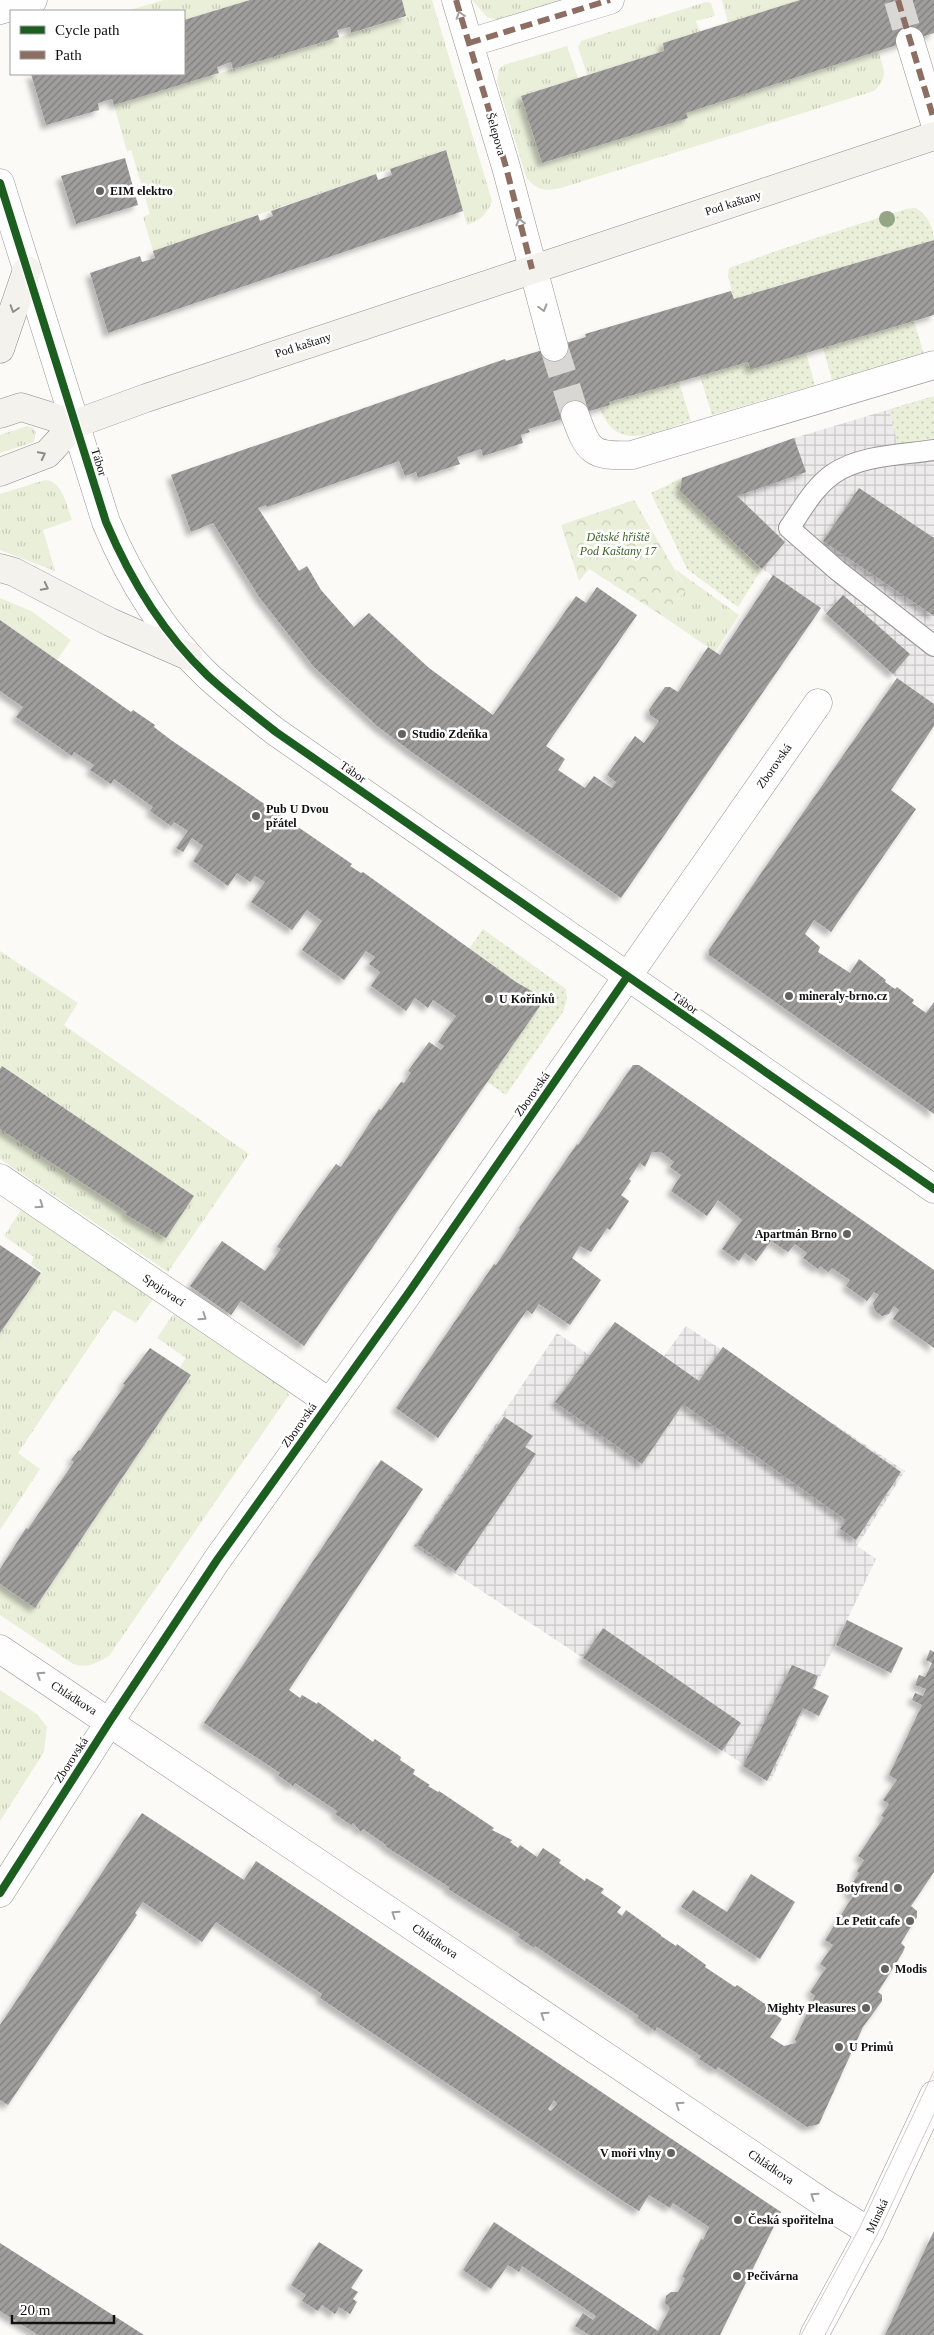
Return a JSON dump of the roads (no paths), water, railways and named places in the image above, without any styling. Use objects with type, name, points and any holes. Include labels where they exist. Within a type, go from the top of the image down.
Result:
[{"type":"main road","name":"Pod kaštany","points":[[75,424],[146,398],[934,136]]},
{"type":"main road","points":[[0,349],[27,270]]},
{"type":"main road","points":[[0,414],[20,407],[75,424],[47,454],[0,472]]},
{"type":"main road","points":[[0,568],[14,572],[110,622],[188,656]]},
{"type":"street","points":[[0,10],[33,0]]},
{"type":"street","name":"Šelepova","points":[[456,0],[506,167],[532,269]]},
{"type":"street","points":[[470,43],[604,1]]},
{"type":"street","points":[[910,40],[934,120]]},
{"type":"street","name":"Tábor","points":[[0,183],[106,522],[130,574],[157,617],[188,656],[208,676],[276,732],[934,1189]]},
{"type":"street","points":[[532,269],[554,347]]},
{"type":"street","points":[[575,415],[584,442],[589,448],[602,453],[632,455],[934,365]]},
{"type":"street","name":"Zborovská","points":[[0,1893],[110,1721],[217,1560],[409,1292],[818,703]]},
{"type":"street","name":"Spojovací","points":[[0,1178],[329,1402]]},
{"type":"street","name":"Chládkova","points":[[0,1649],[110,1721],[822,2202],[870,2232]]},
{"type":"street","name":"Minská","points":[[814,2335],[870,2232],[934,2095]]},
{"type":"lane","points":[[934,450],[852,464],[832,474],[817,488],[789,528],[837,570],[934,646]]},
{"type":"tunnel","points":[[898,0],[910,41]]},
{"type":"tunnel","points":[[554,347],[575,415]]},
{"type":"tram line","points":[[801,2335],[860,2227],[934,2071]]},
{"type":"tram line","points":[[825,2335],[882,2225],[934,2114]]},
{"type":"place","name":"EIM elektro","points":[[100,191]]},
{"type":"place","name":"Studio Zdeňka","points":[[402,734]]},
{"type":"place","name":"Pub U Dvou přátel","points":[[256,816]]},
{"type":"place","name":"mineraly-brno.cz","points":[[789,996]]},
{"type":"place","name":"U Kořínků","points":[[489,999]]},
{"type":"place","name":"Apartmán Brno","points":[[847,1234]]},
{"type":"place","name":"Botyfrend","points":[[898,1888]]},
{"type":"place","name":"Le Petit cafe","points":[[910,1921]]},
{"type":"place","name":"Modis","points":[[885,1969]]},
{"type":"place","name":"Mighty Pleasures","points":[[866,2008]]},
{"type":"place","name":"U Primů","points":[[839,2047]]},
{"type":"place","name":"V moři vlny","points":[[671,2153]]},
{"type":"place","name":"Česká spořitelna","points":[[738,2220]]},
{"type":"place","name":"Pečivárna","points":[[737,2276]]},
{"type":"park label","name":"Dětské hřiště Pod Kaštany 17","points":[[618,544]]}]
